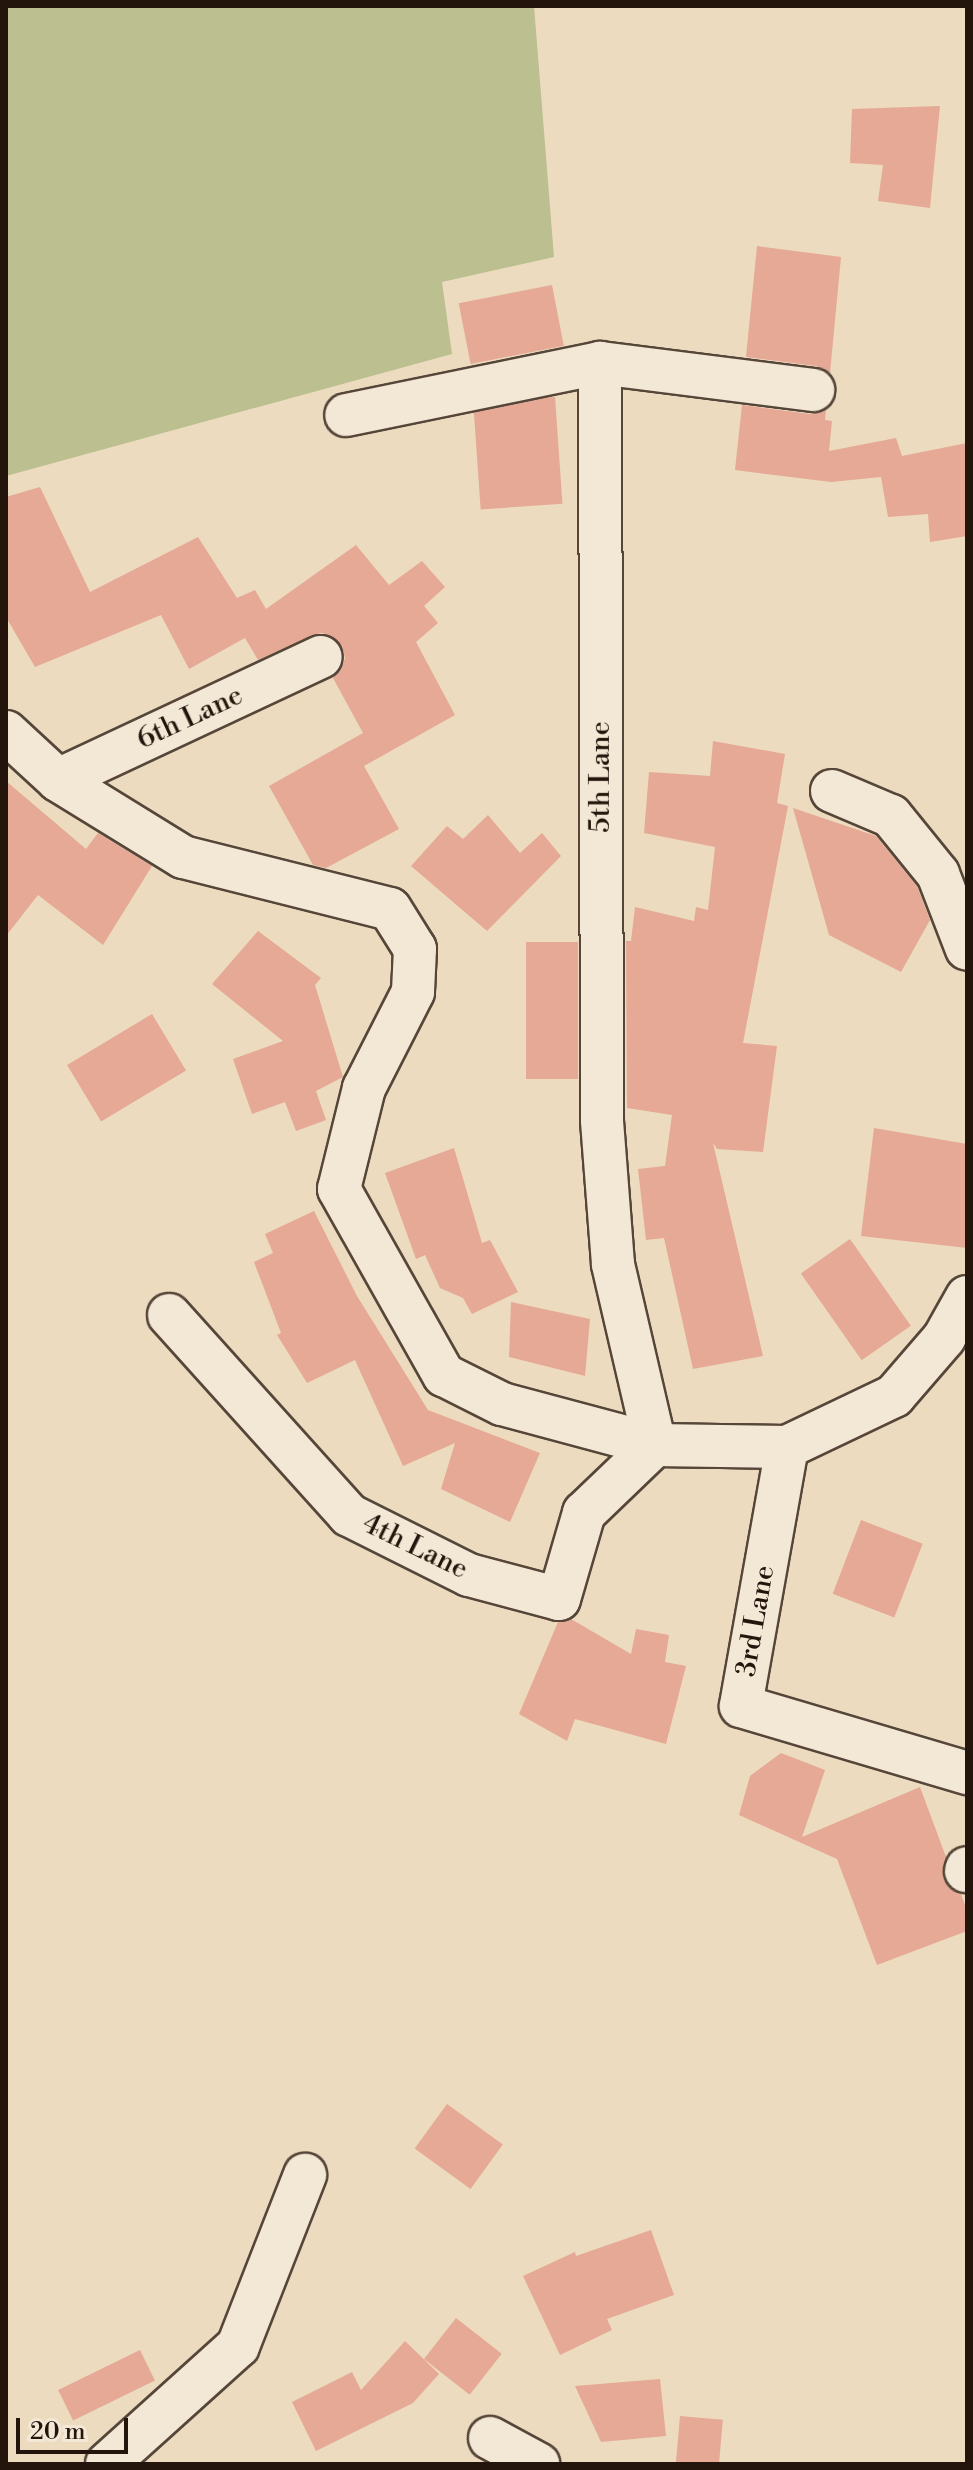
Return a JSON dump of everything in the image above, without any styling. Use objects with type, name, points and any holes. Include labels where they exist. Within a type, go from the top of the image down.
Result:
[{"type":"street","points":[[346,415],[600,363],[813,390]]},
{"type":"street","name":"5th Lane","points":[[600,363],[602,1120],[613,1264],[655,1445]]},
{"type":"street","name":"6th Lane","points":[[58,780],[321,657]]},
{"type":"street","points":[[6,732],[58,780],[183,857],[390,909],[415,949],[413,992],[364,1088],[339,1189],[444,1375],[502,1404],[655,1445],[787,1447],[894,1396],[944,1338],[967,1297]]},
{"type":"street","points":[[832,791],[891,816],[938,874],[967,949]]},
{"type":"street","name":"4th Lane","points":[[169,1315],[349,1515],[469,1575],[559,1599],[584,1513],[655,1445]]},
{"type":"street","name":"3rd Lane","points":[[787,1447],[741,1706],[967,1773]]},
{"type":"street","points":[[107,2464],[238,2346],[305,2175]]},
{"type":"street","points":[[490,2438],[538,2464]]},
{"type":"green space","points":[[6,6],[534,6],[554,257],[442,282],[452,354],[6,476]]},
{"type":"building","points":[[940,106],[930,208],[878,201],[883,165],[850,163],[852,109]]},
{"type":"building","points":[[757,246],[841,257],[830,373],[816,366],[746,357]]},
{"type":"building","points":[[552,285],[564,346],[471,364],[459,303]]},
{"type":"building","points":[[555,397],[562,504],[481,509],[473,403]]},
{"type":"building","points":[[742,405],[810,414],[826,409],[825,420],[832,421],[829,451],[896,438],[902,456],[967,443],[967,536],[930,542],[928,514],[888,517],[881,477],[831,482],[735,470]]},
{"type":"building","points":[[40,487],[90,592],[198,537],[237,598],[255,590],[266,609],[356,545],[389,585],[422,561],[445,587],[424,606],[438,623],[416,642],[455,715],[364,766],[399,829],[326,868],[313,865],[269,786],[363,733],[333,678],[341,670],[345,658],[342,646],[334,637],[322,633],[312,635],[258,660],[245,638],[189,669],[161,615],[35,667],[6,617],[6,497]]},
{"type":"building","points":[[713,741],[785,754],[777,803],[788,806],[743,1043],[777,1046],[763,1152],[717,1149],[713,1143],[763,1356],[693,1369],[664,1238],[646,1240],[638,1169],[665,1166],[672,1115],[627,1108],[626,941],[631,941],[635,907],[694,921],[696,907],[708,910],[715,847],[644,833],[649,772],[710,776]]},
{"type":"building","points":[[6,781],[86,849],[98,833],[152,866],[103,945],[38,895],[6,936]]},
{"type":"building","points":[[793,808],[876,836],[917,886],[930,920],[901,972],[829,935]]},
{"type":"building","points":[[488,815],[520,853],[542,833],[561,856],[487,931],[411,866],[447,826],[463,839]]},
{"type":"building","points":[[258,931],[321,978],[315,985],[343,1077],[316,1091],[326,1120],[296,1131],[285,1102],[252,1114],[233,1059],[283,1041],[212,984]]},
{"type":"building","points":[[526,942],[578,942],[578,1079],[526,1079]]},
{"type":"building","points":[[152,1014],[186,1071],[101,1122],[67,1065]]},
{"type":"building","points":[[874,1128],[967,1144],[967,1248],[861,1236]]},
{"type":"building","points":[[454,1148],[482,1243],[490,1240],[518,1292],[472,1314],[463,1298],[440,1288],[425,1255],[416,1259],[385,1173]]},
{"type":"building","points":[[314,1211],[357,1296],[428,1410],[540,1453],[510,1522],[441,1489],[455,1443],[403,1466],[355,1360],[307,1383],[277,1335],[281,1333],[254,1262],[273,1253],[265,1234]]},
{"type":"building","points":[[850,1239],[911,1326],[862,1360],[801,1273]]},
{"type":"building","points":[[511,1302],[590,1319],[585,1376],[509,1357]]},
{"type":"building","points":[[861,1520],[923,1544],[894,1617],[833,1594]]},
{"type":"building","points":[[571,1619],[631,1654],[636,1629],[669,1635],[665,1662],[686,1666],[666,1744],[575,1719],[567,1741],[519,1714],[558,1622]]},
{"type":"building","points":[[781,1753],[825,1770],[802,1837],[920,1787],[946,1857],[943,1877],[949,1887],[961,1894],[967,1911],[967,1931],[877,1965],[837,1859],[739,1815],[750,1776]]},
{"type":"building","points":[[447,2104],[503,2145],[470,2189],[415,2148]]},
{"type":"building","points":[[651,2230],[674,2295],[607,2319],[612,2330],[560,2355],[523,2276],[575,2252],[576,2256]]},
{"type":"building","points":[[456,2318],[502,2354],[470,2395],[424,2359]]},
{"type":"building","points":[[405,2341],[439,2374],[413,2403],[316,2451],[292,2402],[352,2372],[361,2390]]},
{"type":"building","points":[[140,2350],[155,2381],[73,2420],[58,2390]]},
{"type":"building","points":[[660,2379],[666,2436],[601,2442],[575,2386]]},
{"type":"building","points":[[680,2416],[723,2420],[719,2464],[676,2464]]}]
